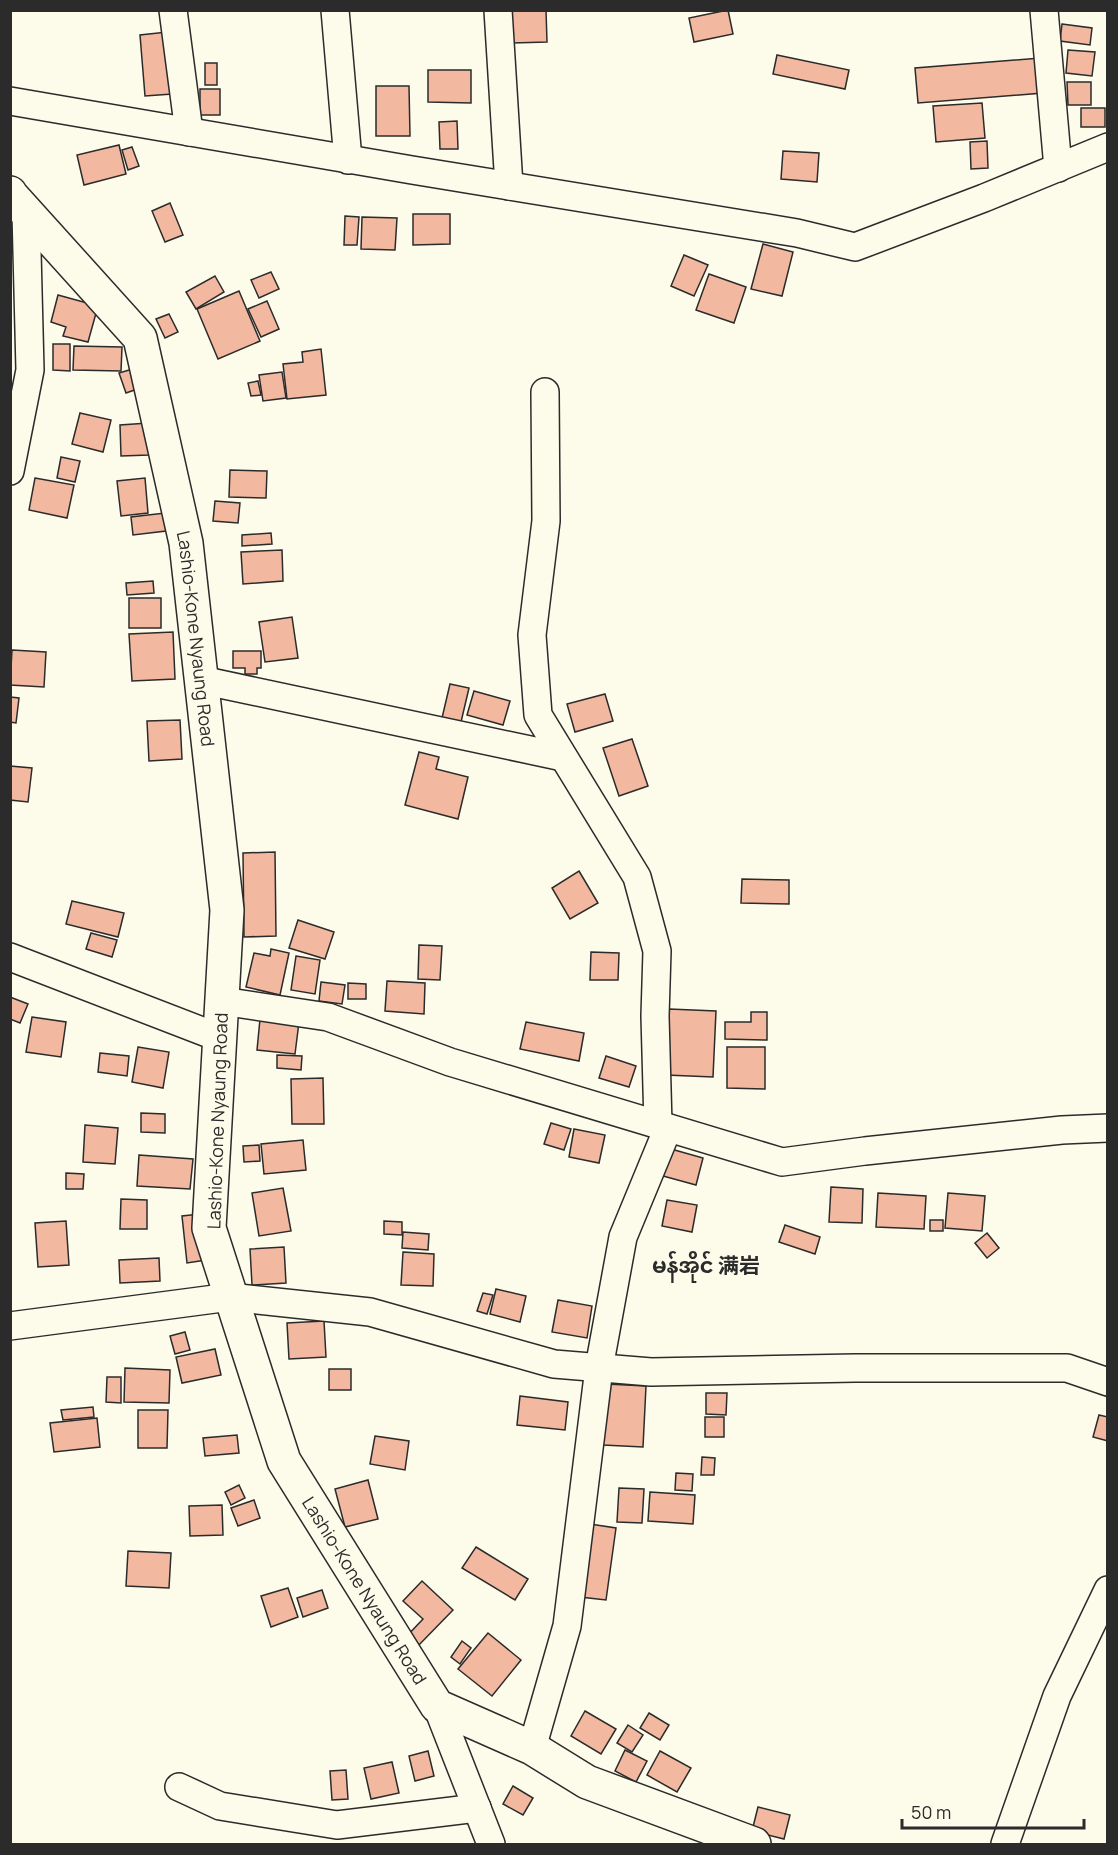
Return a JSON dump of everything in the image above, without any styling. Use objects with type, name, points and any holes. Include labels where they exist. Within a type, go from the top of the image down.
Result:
[{"type":"main road","name":"Lashio-Kone Nyaung Road","points":[[18,202],[140,338],[186,543],[227,910],[209,1228],[284,1461],[437,1706]]},
{"type":"main road","points":[[437,1706],[532,1748],[587,1782],[754,1845]]},
{"type":"street","points":[[173,10],[189,132]]},
{"type":"street","points":[[335,10],[348,159]]},
{"type":"street","points":[[498,10],[509,186]]},
{"type":"street","points":[[1044,10],[1058,168]]},
{"type":"street","points":[[10,101],[797,233],[855,247],[984,198],[1107,147]]},
{"type":"street","points":[[10,471],[30,370],[18,202]]},
{"type":"street","points":[[532,1748],[567,1626],[599,1368],[623,1237],[663,1127],[655,1016],[657,951],[637,877],[538,715],[532,635],[546,521],[545,392]]},
{"type":"street","points":[[201,680],[563,756]]},
{"type":"street","points":[[10,957],[220,1038]]},
{"type":"street","points":[[222,1000],[328,1017],[450,1062],[782,1162],[1062,1130],[1107,1128]]},
{"type":"street","points":[[10,1326],[230,1297],[370,1312],[554,1364],[651,1372],[855,1368],[1067,1368],[1107,1382]]},
{"type":"street","points":[[1005,1845],[1057,1696],[1107,1590]]},
{"type":"street","points":[[437,1706],[491,1845]]},
{"type":"street","points":[[179,1787],[220,1806],[337,1825],[477,1808]]},
{"type":"building","points":[[511,10],[546,10],[547,42],[512,43]]},
{"type":"building","points":[[728,10],[733,34],[694,42],[689,18]]},
{"type":"building","points":[[1062,24],[1092,28],[1090,45],[1060,41]]},
{"type":"building","points":[[167,32],[172,94],[145,96],[140,35]]},
{"type":"building","points":[[1068,50],[1095,52],[1092,76],[1066,73]]},
{"type":"building","points":[[777,55],[849,70],[845,89],[773,74]]},
{"type":"building","points":[[1040,58],[1043,93],[918,103],[915,68]]},
{"type":"building","points":[[205,63],[217,63],[217,85],[205,85]]},
{"type":"building","points":[[428,70],[471,70],[471,103],[428,102]]},
{"type":"building","points":[[1067,82],[1091,82],[1091,105],[1068,105]]},
{"type":"building","points":[[376,86],[409,86],[410,136],[376,136]]},
{"type":"building","points":[[200,89],[220,89],[220,115],[200,115]]},
{"type":"building","points":[[982,103],[985,138],[936,142],[933,106]]},
{"type":"building","points":[[1081,108],[1105,108],[1105,127],[1081,127]]},
{"type":"building","points":[[457,121],[458,149],[440,149],[439,122]]},
{"type":"building","points":[[987,141],[988,168],[971,169],[970,142]]},
{"type":"building","points":[[119,145],[126,174],[84,185],[77,155]]},
{"type":"building","points":[[132,147],[139,166],[128,170],[122,150]]},
{"type":"building","points":[[783,151],[819,153],[817,182],[781,179]]},
{"type":"building","points":[[170,203],[183,235],[165,242],[152,211]]},
{"type":"building","points":[[413,214],[450,214],[450,244],[413,245]]},
{"type":"building","points":[[345,216],[359,217],[357,245],[344,245]]},
{"type":"building","points":[[362,217],[397,218],[395,250],[361,249]]},
{"type":"building","points":[[763,244],[793,252],[782,296],[751,289]]},
{"type":"building","points":[[684,255],[708,265],[694,296],[671,286]]},
{"type":"building","points":[[271,272],[279,289],[259,298],[251,280]]},
{"type":"building","points":[[709,274],[746,287],[734,323],[696,310]]},
{"type":"building","points":[[215,276],[224,292],[196,309],[186,292]]},
{"type":"building","points":[[239,291],[260,341],[218,359],[197,309]]},
{"type":"building","points":[[58,295],[98,306],[88,342],[63,336],[66,327],[51,322]]},
{"type":"building","points":[[267,301],[279,329],[261,337],[248,309]]},
{"type":"building","points":[[169,314],[178,332],[165,338],[156,319]]},
{"type":"building","points":[[53,344],[70,344],[70,371],[53,370]]},
{"type":"building","points":[[74,346],[122,347],[121,371],[73,370]]},
{"type":"building","points":[[321,349],[326,395],[287,399],[283,364],[303,362],[302,352]]},
{"type":"building","points":[[136,368],[143,387],[126,393],[119,373]]},
{"type":"building","points":[[282,372],[286,398],[263,401],[259,375]]},
{"type":"building","points":[[258,381],[261,395],[251,396],[248,383]]},
{"type":"building","points":[[80,413],[111,420],[103,452],[72,444]]},
{"type":"building","points":[[148,423],[149,455],[121,456],[120,425]]},
{"type":"building","points":[[61,457],[80,461],[75,482],[57,478]]},
{"type":"building","points":[[230,470],[267,471],[266,498],[229,497]]},
{"type":"building","points":[[35,478],[74,485],[67,518],[29,510]]},
{"type":"building","points":[[145,478],[148,513],[121,516],[117,481]]},
{"type":"building","points":[[215,501],[240,503],[238,523],[213,521]]},
{"type":"building","points":[[165,513],[166,531],[133,535],[131,517]]},
{"type":"building","points":[[271,533],[272,544],[242,546],[242,535]]},
{"type":"building","points":[[282,550],[283,581],[243,584],[241,552]]},
{"type":"building","points":[[153,581],[154,593],[127,595],[126,583]]},
{"type":"building","points":[[129,598],[161,598],[161,628],[129,628]]},
{"type":"building","points":[[292,617],[298,658],[265,662],[259,622]]},
{"type":"building","points":[[173,632],[175,679],[132,681],[129,634]]},
{"type":"building","points":[[12,650],[46,652],[44,687],[10,685]]},
{"type":"building","points":[[233,651],[261,651],[261,668],[257,668],[257,674],[245,674],[245,668],[233,668]]},
{"type":"building","points":[[450,684],[469,688],[461,722],[442,718]]},
{"type":"building","points":[[474,691],[510,701],[503,725],[467,715]]},
{"type":"building","points":[[605,694],[613,721],[575,732],[567,704]]},
{"type":"building","points":[[10,697],[19,698],[16,723],[10,722]]},
{"type":"building","points":[[180,720],[182,759],[149,761],[147,721]]},
{"type":"building","points":[[632,739],[648,786],[619,796],[603,748]]},
{"type":"building","points":[[419,752],[439,757],[436,769],[468,777],[458,819],[405,805]]},
{"type":"building","points":[[10,766],[32,768],[28,802],[10,800]]},
{"type":"building","points":[[275,852],[276,936],[244,937],[243,853]]},
{"type":"building","points":[[579,871],[598,903],[570,919],[552,888]]},
{"type":"building","points":[[742,879],[789,880],[789,904],[741,903]]},
{"type":"building","points":[[72,901],[124,913],[118,937],[66,924]]},
{"type":"building","points":[[298,920],[334,932],[325,959],[289,948]]},
{"type":"building","points":[[91,933],[117,940],[112,957],[86,949]]},
{"type":"building","points":[[419,945],[442,946],[440,980],[418,979]]},
{"type":"building","points":[[271,949],[289,953],[280,995],[246,987],[254,953],[270,956]]},
{"type":"building","points":[[591,952],[619,953],[618,980],[590,980]]},
{"type":"building","points":[[296,956],[320,960],[315,994],[291,990]]},
{"type":"building","points":[[387,981],[425,983],[424,1014],[385,1011]]},
{"type":"building","points":[[321,982],[345,985],[342,1004],[319,1001]]},
{"type":"building","points":[[348,983],[366,984],[366,999],[348,999]]},
{"type":"building","points":[[10,997],[28,1004],[20,1023],[10,1019]]},
{"type":"building","points":[[669,1009],[716,1011],[713,1077],[666,1075]]},
{"type":"building","points":[[751,1012],[767,1012],[767,1040],[725,1039],[725,1022],[751,1022]]},
{"type":"building","points":[[32,1017],[66,1022],[61,1057],[26,1052]]},
{"type":"building","points":[[260,1019],[299,1022],[295,1054],[257,1050]]},
{"type":"building","points":[[526,1022],[584,1033],[579,1061],[520,1049]]},
{"type":"building","points":[[138,1047],[169,1052],[163,1088],[132,1082]]},
{"type":"building","points":[[727,1047],[765,1047],[765,1089],[727,1088]]},
{"type":"building","points":[[100,1053],[129,1056],[127,1076],[98,1072]]},
{"type":"building","points":[[277,1055],[302,1056],[301,1070],[277,1068]]},
{"type":"building","points":[[606,1056],[636,1066],[629,1087],[599,1078]]},
{"type":"building","points":[[323,1078],[324,1124],[292,1124],[291,1079]]},
{"type":"building","points":[[141,1113],[165,1114],[165,1133],[141,1132]]},
{"type":"building","points":[[551,1123],[571,1129],[564,1150],[544,1144]]},
{"type":"building","points":[[85,1125],[118,1128],[115,1164],[83,1162]]},
{"type":"building","points":[[574,1129],[605,1135],[599,1163],[569,1157]]},
{"type":"building","points":[[303,1140],[306,1170],[264,1174],[261,1144]]},
{"type":"building","points":[[259,1145],[260,1161],[244,1162],[243,1146]]},
{"type":"building","points":[[671,1149],[703,1158],[696,1185],[663,1176]]},
{"type":"building","points":[[139,1155],[193,1159],[190,1189],[137,1186]]},
{"type":"building","points":[[66,1173],[84,1174],[83,1189],[66,1189]]},
{"type":"building","points":[[831,1187],[863,1189],[862,1223],[829,1222]]},
{"type":"building","points":[[283,1188],[291,1231],[259,1236],[252,1193]]},
{"type":"building","points":[[878,1193],[926,1196],[924,1229],[876,1227]]},
{"type":"building","points":[[948,1193],[985,1196],[982,1231],[945,1228]]},
{"type":"building","points":[[121,1199],[147,1200],[147,1229],[120,1229]]},
{"type":"building","points":[[667,1200],[697,1205],[692,1232],[662,1226]]},
{"type":"building","points":[[200,1214],[206,1260],[187,1263],[182,1216]]},
{"type":"building","points":[[930,1220],[943,1220],[943,1231],[930,1231]]},
{"type":"building","points":[[66,1221],[69,1265],[38,1267],[35,1223]]},
{"type":"building","points":[[384,1221],[402,1222],[402,1235],[384,1234]]},
{"type":"building","points":[[785,1225],[820,1237],[815,1254],[779,1242]]},
{"type":"building","points":[[403,1232],[429,1234],[428,1250],[402,1248]]},
{"type":"building","points":[[987,1233],[999,1248],[987,1258],[975,1243]]},
{"type":"building","points":[[284,1247],[286,1283],[252,1285],[250,1249]]},
{"type":"building","points":[[403,1252],[434,1254],[433,1286],[401,1285]]},
{"type":"building","points":[[159,1258],[160,1281],[120,1283],[119,1260]]},
{"type":"building","points":[[496,1289],[526,1296],[520,1322],[490,1314]]},
{"type":"building","points":[[483,1293],[493,1295],[487,1314],[477,1311]]},
{"type":"building","points":[[558,1300],[592,1306],[587,1338],[552,1332]]},
{"type":"building","points":[[324,1321],[326,1357],[289,1359],[287,1323]]},
{"type":"building","points":[[185,1332],[190,1350],[175,1354],[170,1336]]},
{"type":"building","points":[[215,1349],[221,1375],[182,1383],[176,1357]]},
{"type":"building","points":[[125,1368],[170,1370],[169,1403],[124,1402]]},
{"type":"building","points":[[329,1369],[351,1369],[351,1390],[329,1390]]},
{"type":"building","points":[[107,1377],[121,1377],[121,1403],[106,1402]]},
{"type":"building","points":[[606,1384],[646,1386],[643,1447],[603,1445]]},
{"type":"building","points":[[706,1393],[727,1393],[726,1415],[706,1414]]},
{"type":"building","points":[[520,1396],[568,1402],[565,1430],[517,1425]]},
{"type":"building","points":[[93,1407],[94,1417],[63,1420],[61,1410]]},
{"type":"building","points":[[138,1410],[168,1410],[167,1448],[138,1448]]},
{"type":"building","points":[[1099,1415],[1108,1417],[1108,1441],[1093,1437]]},
{"type":"building","points":[[705,1417],[724,1417],[724,1437],[705,1437]]},
{"type":"building","points":[[97,1418],[100,1447],[54,1452],[50,1423]]},
{"type":"building","points":[[237,1435],[239,1453],[205,1456],[203,1438]]},
{"type":"building","points":[[375,1436],[409,1441],[405,1470],[370,1464]]},
{"type":"building","points":[[702,1457],[715,1458],[714,1475],[701,1475]]},
{"type":"building","points":[[676,1473],[693,1474],[692,1491],[675,1490]]},
{"type":"building","points":[[368,1480],[378,1519],[345,1527],[335,1489]]},
{"type":"building","points":[[239,1485],[245,1498],[231,1505],[225,1492]]},
{"type":"building","points":[[619,1488],[644,1489],[642,1523],[617,1522]]},
{"type":"building","points":[[650,1492],[695,1495],[693,1524],[648,1521]]},
{"type":"building","points":[[254,1500],[260,1518],[238,1526],[231,1508]]},
{"type":"building","points":[[222,1505],[223,1535],[190,1536],[189,1506]]},
{"type":"building","points":[[590,1524],[616,1528],[606,1600],[580,1597]]},
{"type":"building","points":[[476,1547],[528,1579],[515,1600],[462,1568]]},
{"type":"building","points":[[128,1551],[171,1553],[169,1588],[126,1586]]},
{"type":"building","points":[[422,1581],[453,1610],[416,1648],[405,1638],[423,1619],[403,1601]]},
{"type":"building","points":[[288,1588],[298,1617],[271,1627],[261,1596]]},
{"type":"building","points":[[322,1590],[328,1608],[303,1617],[297,1598]]},
{"type":"building","points":[[488,1633],[521,1660],[492,1696],[458,1669]]},
{"type":"building","points":[[462,1641],[471,1648],[460,1664],[451,1657]]},
{"type":"building","points":[[585,1711],[616,1729],[601,1754],[571,1736]]},
{"type":"building","points":[[649,1713],[669,1725],[660,1740],[640,1728]]},
{"type":"building","points":[[628,1725],[643,1735],[632,1752],[617,1743]]},
{"type":"building","points":[[625,1750],[647,1761],[636,1782],[615,1771]]},
{"type":"building","points":[[428,1751],[434,1776],[415,1781],[409,1756]]},
{"type":"building","points":[[660,1751],[691,1768],[677,1792],[647,1775]]},
{"type":"building","points":[[392,1762],[399,1793],[371,1799],[364,1768]]},
{"type":"building","points":[[346,1770],[348,1799],[332,1800],[330,1771]]},
{"type":"building","points":[[513,1786],[533,1798],[523,1815],[503,1804]]},
{"type":"building","points":[[758,1807],[790,1815],[784,1839],[752,1831]]},
{"type":"district","name":"မန်အိုင် 满岩","points":[[706,1265]]}]
